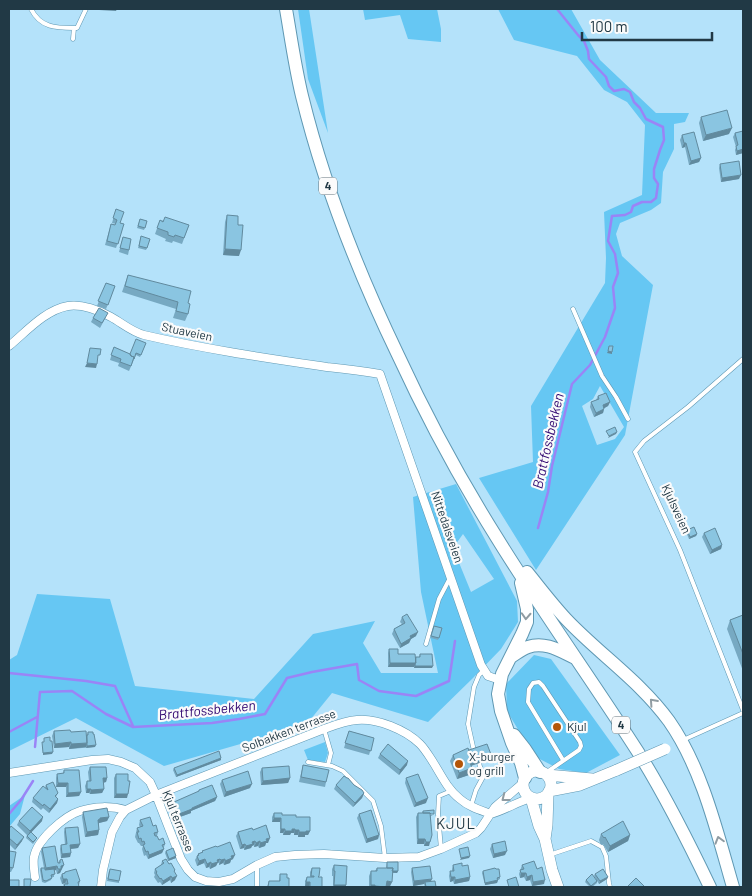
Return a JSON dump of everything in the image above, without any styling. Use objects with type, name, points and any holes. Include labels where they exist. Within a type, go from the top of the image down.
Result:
[{"type":"highway","name":"4","points":[[286,9],[298,78],[316,147],[353,254],[387,333],[455,467],[496,538],[639,753],[683,831],[710,887]]},
{"type":"highway","name":"4","points":[[496,538],[566,619],[624,672],[668,720],[681,741],[706,798],[732,887]]},
{"type":"highway","name":"4","points":[[518,571],[526,599],[527,617],[525,628],[504,669],[498,689],[499,703],[512,743],[521,763],[524,781]]},
{"type":"highway","points":[[511,657],[528,647],[540,645],[553,648],[576,659]]},
{"type":"highway","name":"4","points":[[508,730],[519,740],[544,774]]},
{"type":"main road","name":"Kjulsveien","points":[[548,792],[580,785],[681,741]]},
{"type":"main road","points":[[545,839],[550,781],[544,774],[531,772],[524,781],[524,791],[532,798],[558,887]]},
{"type":"main road","name":"Kjulsveien","points":[[544,774],[592,779]]},
{"type":"main road","points":[[532,798],[542,798],[548,792]]},
{"type":"street","name":"Stuaveien","points":[[9,346],[40,319],[57,309],[78,306],[93,309],[109,316],[142,334],[224,351],[380,374]]},
{"type":"street","name":"Nittedalsveien","points":[[380,374],[450,578],[484,670]]},
{"type":"street","points":[[484,670],[488,676],[500,680]]},
{"type":"street","name":"Solbakken terrasse","points":[[126,810],[156,795],[324,729],[344,722],[368,720],[393,727],[410,736],[420,744],[451,791],[458,798],[470,806],[490,814]]},
{"type":"street","name":"Kjul terrasse","points":[[9,773],[108,759],[135,768],[150,782],[181,859],[188,870],[195,877],[206,881],[219,882],[233,879],[257,865],[275,858],[295,855],[324,854],[385,858],[420,857],[476,833],[494,807],[524,781]]},
{"type":"street","name":"Kjul terrasse","points":[[490,814],[499,812],[521,800],[532,798]]},
{"type":"street","points":[[35,876],[34,856],[45,836],[78,811],[115,807],[126,810],[112,832],[101,887]]},
{"type":"lane","points":[[31,9],[35,17],[54,28],[77,28],[86,9]]},
{"type":"lane","points":[[73,39],[74,28]]},
{"type":"lane","points":[[573,309],[602,376],[628,419]]},
{"type":"lane","name":"Kjulsveien","points":[[681,741],[743,712],[680,550],[635,452],[644,441],[688,407],[743,359]]},
{"type":"lane","points":[[426,644],[439,599],[450,578]]},
{"type":"lane","points":[[474,750],[468,724],[474,687],[479,675],[484,670]]},
{"type":"lane","points":[[544,774],[579,750],[581,746],[543,686],[539,682],[533,682],[529,689],[528,702],[564,760]]},
{"type":"lane","points":[[324,729],[331,753],[328,765]]},
{"type":"lane","points":[[308,762],[332,766],[343,771],[373,801],[381,826],[385,858]]},
{"type":"lane","points":[[470,806],[476,790],[484,777],[479,763]]},
{"type":"lane","points":[[441,849],[438,814],[439,796],[451,791]]},
{"type":"lane","points":[[549,855],[591,841],[602,847],[606,856],[610,887]]},
{"type":"lane","points":[[257,865],[257,887]]},
{"type":"shaded area","points":[[298,9],[309,9],[328,133],[308,79]]},
{"type":"shaded area","points":[[363,9],[437,9],[441,29],[441,42],[408,39],[400,15],[365,20]]},
{"type":"shaded area","points":[[498,9],[571,9],[600,60],[656,113],[689,113],[685,122],[674,124],[674,149],[663,172],[661,203],[651,210],[620,223],[616,234],[622,256],[653,285],[625,435],[536,570],[479,478],[533,462],[531,406],[605,283],[604,212],[642,195],[645,125],[627,102],[604,90],[577,56],[514,40]],"holes":[[[600,386],[624,427],[615,439],[597,445],[582,406],[593,399]]]},
{"type":"shaded area","points":[[456,484],[517,601],[518,622],[501,649],[428,722],[332,693],[306,725],[164,766],[76,718],[9,751],[9,660],[17,655],[37,594],[110,599],[135,686],[254,699],[313,634],[375,621],[363,643],[381,673],[438,673],[421,592],[413,497]],"holes":[[[463,534],[494,579],[471,592],[453,548]]]},
{"type":"shaded area","points":[[534,655],[551,659],[620,755],[586,773],[559,769],[534,756],[507,711],[506,684]]},
{"type":"shaded area","points":[[325,742],[328,753],[325,762],[308,760],[304,750]]},
{"type":"shaded area","points":[[25,795],[20,814],[9,827],[9,806]]},
{"type":"building","points":[[727,110],[732,128],[706,135],[701,117]]},
{"type":"building","points":[[743,131],[743,149],[737,151],[736,146],[738,145],[735,133]]},
{"type":"building","points":[[694,132],[701,158],[691,161],[682,135]]},
{"type":"building","points":[[739,161],[741,175],[722,178],[720,164]]},
{"type":"building","points":[[116,209],[124,212],[120,223],[124,224],[118,244],[107,241],[111,224],[115,225],[117,220],[113,218]]},
{"type":"building","points":[[227,215],[238,216],[238,225],[243,225],[241,250],[225,249]]},
{"type":"building","points":[[165,217],[189,225],[184,238],[168,235],[168,232],[157,228],[160,220],[163,222]]},
{"type":"building","points":[[140,219],[147,221],[145,228],[138,226]]},
{"type":"building","points":[[141,236],[150,239],[147,248],[139,246]]},
{"type":"building","points":[[123,237],[131,239],[129,250],[120,248]]},
{"type":"building","points":[[128,275],[191,291],[188,314],[176,311],[178,302],[125,286]]},
{"type":"building","points":[[106,283],[115,286],[108,305],[98,301]]},
{"type":"building","points":[[99,308],[108,313],[102,323],[93,318]]},
{"type":"building","points":[[136,339],[146,343],[141,355],[136,353],[134,359],[130,354]]},
{"type":"building","points":[[609,346],[613,346],[612,352],[608,351]]},
{"type":"building","points":[[114,347],[134,357],[131,366],[120,362],[121,359],[111,355]]},
{"type":"building","points":[[90,348],[101,349],[97,364],[87,363]]},
{"type":"building","points":[[606,393],[610,402],[603,405],[604,409],[596,413],[591,402],[599,399],[598,396]]},
{"type":"building","points":[[615,427],[617,432],[609,436],[606,431]]},
{"type":"building","points":[[694,527],[697,534],[690,537],[687,530]]},
{"type":"building","points":[[715,528],[722,545],[712,550],[704,533]]},
{"type":"building","points":[[407,614],[418,632],[401,644],[394,629],[405,623],[402,617]]},
{"type":"building","points":[[743,615],[743,654],[730,620]]},
{"type":"building","points":[[434,626],[442,628],[439,638],[431,636]]},
{"type":"building","points":[[389,649],[398,649],[398,654],[415,654],[416,663],[390,663]]},
{"type":"building","points":[[420,654],[432,654],[433,666],[415,666],[416,657],[420,657]]},
{"type":"building","points":[[70,730],[71,732],[86,731],[87,743],[55,744],[54,731]]},
{"type":"building","points":[[349,731],[374,738],[371,751],[345,743]]},
{"type":"building","points":[[88,732],[93,732],[96,745],[87,746]]},
{"type":"building","points":[[50,737],[53,752],[43,753],[42,742],[44,742],[44,738]]},
{"type":"building","points":[[388,744],[408,761],[400,770],[380,754]]},
{"type":"building","points":[[487,744],[492,757],[471,764],[472,759],[469,750]]},
{"type":"building","points":[[468,748],[472,759],[469,760],[472,768],[459,773],[453,755]]},
{"type":"building","points":[[219,751],[221,758],[177,775],[174,768]]},
{"type":"building","points":[[303,765],[329,770],[326,782],[301,777]]},
{"type":"building","points":[[289,766],[290,778],[263,781],[262,768]]},
{"type":"building","points":[[90,767],[106,767],[107,778],[103,778],[104,789],[87,789],[87,781],[91,781]]},
{"type":"building","points":[[64,770],[79,770],[81,792],[68,793],[68,783],[58,783],[57,774],[64,773]]},
{"type":"building","points":[[248,771],[252,784],[226,792],[222,780]]},
{"type":"building","points":[[116,774],[128,774],[128,781],[130,781],[128,794],[116,794]]},
{"type":"building","points":[[418,774],[428,798],[416,803],[406,778]]},
{"type":"building","points":[[344,776],[364,793],[355,803],[336,785]]},
{"type":"building","points":[[53,782],[58,793],[55,796],[58,799],[50,809],[33,798],[43,786],[48,790],[46,785]]},
{"type":"building","points":[[212,785],[217,797],[179,814],[174,802]]},
{"type":"building","points":[[32,807],[43,817],[30,831],[19,821]]},
{"type":"building","points":[[107,808],[109,817],[98,820],[99,830],[87,832],[83,812]]},
{"type":"building","points":[[371,810],[379,835],[367,839],[359,814]]},
{"type":"building","points":[[434,810],[434,814],[423,813],[423,811]]},
{"type":"building","points":[[274,813],[296,815],[296,817],[310,817],[310,831],[299,832],[299,830],[295,829],[285,831],[285,829],[281,829],[281,818],[274,818]]},
{"type":"building","points":[[418,813],[430,813],[432,835],[430,842],[426,842],[425,839],[418,839]]},
{"type":"building","points":[[150,817],[153,826],[156,825],[158,832],[154,833],[155,836],[159,840],[163,838],[165,844],[162,845],[164,849],[149,855],[143,845],[145,844],[144,841],[142,842],[141,838],[139,839],[137,828],[143,826],[140,820]]},
{"type":"building","points":[[623,821],[630,835],[610,846],[601,834]]},
{"type":"building","points":[[266,825],[270,838],[266,839],[267,841],[256,843],[255,841],[252,842],[253,844],[242,845],[238,832],[252,828],[253,830]]},
{"type":"building","points":[[11,826],[24,837],[17,845],[9,838]]},
{"type":"building","points":[[78,827],[80,844],[70,845],[71,853],[62,854],[61,845],[67,844],[65,828]]},
{"type":"building","points":[[31,832],[37,838],[33,842],[27,836]]},
{"type":"building","points":[[505,841],[507,851],[494,854],[492,844]]},
{"type":"building","points":[[230,842],[235,855],[231,856],[232,858],[225,861],[225,859],[220,859],[217,860],[218,862],[211,864],[211,862],[207,864],[205,859],[199,861],[197,856],[202,851]]},
{"type":"building","points":[[55,846],[58,863],[62,859],[64,865],[61,866],[61,869],[58,869],[57,866],[46,868],[42,848]]},
{"type":"building","points":[[468,847],[470,856],[461,858],[459,849]]},
{"type":"building","points":[[173,848],[176,856],[169,859],[166,851]]},
{"type":"building","points":[[9,851],[16,852],[13,868],[9,867]]},
{"type":"building","points":[[166,859],[169,864],[171,863],[177,876],[172,878],[171,876],[163,881],[155,869],[164,863],[162,861]]},
{"type":"building","points":[[534,861],[537,869],[542,867],[545,880],[533,882],[532,875],[527,877],[526,873],[521,873],[520,870],[524,869],[522,865]]},
{"type":"building","points":[[387,862],[398,862],[398,871],[392,871],[393,868],[387,868]]},
{"type":"building","points":[[462,863],[462,866],[468,865],[470,877],[455,880],[455,877],[451,877],[450,871],[454,871],[453,865]]},
{"type":"building","points":[[334,865],[347,866],[346,885],[334,885]]},
{"type":"building","points":[[430,866],[432,879],[414,881],[412,868]]},
{"type":"building","points":[[41,868],[45,868],[45,870],[54,869],[55,874],[51,875],[52,878],[46,881],[43,880]]},
{"type":"building","points":[[312,868],[320,868],[318,877],[322,877],[322,887],[310,887],[310,882],[306,882],[307,877],[314,877],[311,876]]},
{"type":"building","points":[[377,868],[393,868],[392,882],[387,881],[386,887],[371,885],[371,871],[377,871]]},
{"type":"building","points":[[76,869],[80,881],[78,882],[79,887],[65,887],[64,884],[68,884],[67,879],[63,879],[62,874]]},
{"type":"building","points":[[110,869],[121,871],[119,881],[108,879]]},
{"type":"building","points":[[499,869],[500,877],[497,878],[498,880],[485,883],[483,871]]},
{"type":"building","points":[[603,869],[608,877],[600,881],[595,874]]},
{"type":"building","points":[[280,874],[287,874],[289,887],[268,887],[269,881],[280,881]]},
{"type":"building","points":[[592,874],[597,881],[591,886],[586,880]]},
{"type":"building","points":[[516,877],[519,887],[509,887],[507,880]]},
{"type":"building","points":[[636,878],[645,887],[627,887]]},
{"type":"building","points":[[24,879],[31,879],[30,887],[24,887]]},
{"type":"building","points":[[9,880],[19,880],[19,887],[9,887]]},
{"type":"building","points":[[435,881],[436,887],[426,887],[425,882]]},
{"type":"waterway","name":"Brattfossbekken","points":[[538,528],[572,384],[590,365],[605,337],[615,308],[613,287],[618,273],[615,254],[608,241],[612,216],[625,215],[631,212],[633,206],[642,202],[651,202],[656,198],[658,184],[654,178],[654,169],[664,140],[663,127],[646,119],[634,102],[630,92],[624,89],[614,91],[609,86],[606,77],[589,59],[584,41],[557,9]]},
{"type":"waterway","name":"Brattfossbekken","points":[[35,747],[40,692],[72,691],[106,714],[133,727],[212,723],[265,714],[287,678],[357,664],[359,680],[379,691],[416,696],[449,681],[455,641]]},
{"type":"waterway","points":[[9,673],[115,686],[133,726]]},
{"type":"waterway","points":[[9,732],[37,717]]},
{"type":"waterway","name":"Brattfossbekken","points":[[9,814],[33,781]]},
{"type":"place","name":"Kjul","points":[[557,727]]},
{"type":"place","name":"X-burger og grill","points":[[459,764]]},
{"type":"district","name":"KJUL","points":[[456,824]]}]
